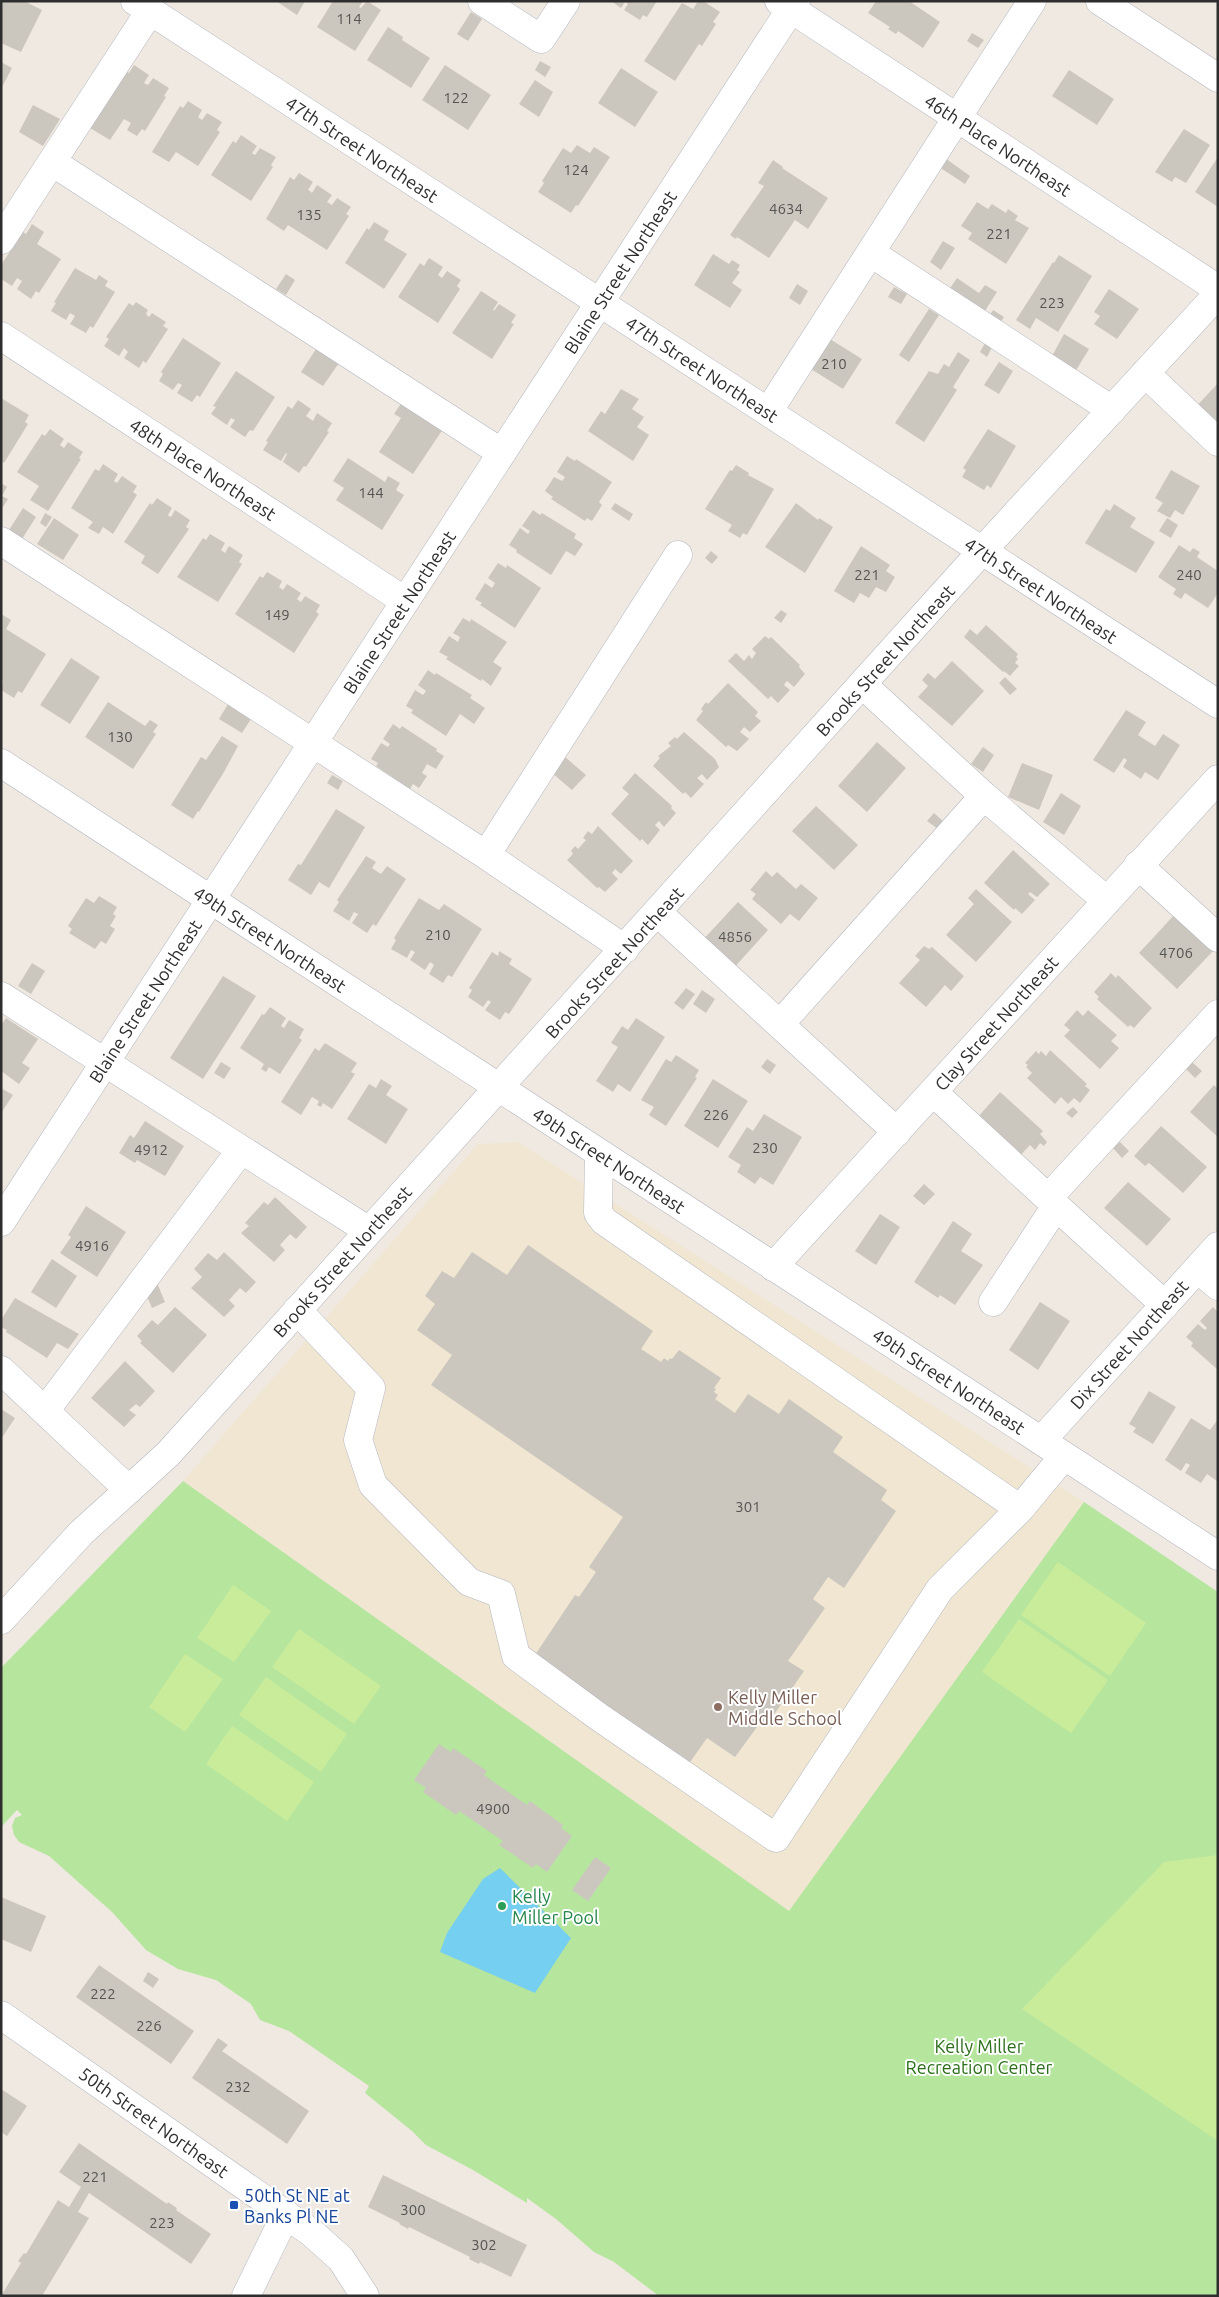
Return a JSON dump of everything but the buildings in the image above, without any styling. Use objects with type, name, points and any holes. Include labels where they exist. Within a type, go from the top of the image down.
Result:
[{"type":"street","points":[[482,1],[541,39],[566,1]]},
{"type":"street","points":[[768,412],[1032,1]]},
{"type":"street","points":[[1100,1],[1218,78]]},
{"type":"street","name":"46th Place Northeast","points":[[788,4],[957,118],[1218,288]]},
{"type":"street","name":"Blaine Street Northeast","points":[[1,1222],[600,303],[788,4]]},
{"type":"street","points":[[1,240],[52,162],[142,6]]},
{"type":"street","name":"47th Street Northeast","points":[[142,6],[1218,704]]},
{"type":"street","points":[[52,162],[502,453]]},
{"type":"street","points":[[871,253],[1112,410]]},
{"type":"street","name":"Brooks Street Northeast","points":[[1,1620],[81,1533],[168,1454],[658,913],[982,551],[1218,294]]},
{"type":"street","name":"48th Place Northeast","points":[[1,336],[405,601]]},
{"type":"street","points":[[1145,373],[1218,442]]},
{"type":"street","points":[[1,541],[486,856],[625,949]]},
{"type":"street","points":[[486,856],[678,555]]},
{"type":"street","points":[[863,685],[984,796],[1107,901]]},
{"type":"street","name":"49th Street Northeast","points":[[1,763],[1218,1556]]},
{"type":"street","name":"Clay Street Northeast","points":[[773,1267],[1218,779]]},
{"type":"street","points":[[780,1024],[984,796]]},
{"type":"street","points":[[1138,865],[1218,938]]},
{"type":"street","points":[[658,913],[896,1132]]},
{"type":"street","points":[[1,996],[369,1231]]},
{"type":"street","points":[[993,1302],[1052,1202],[1218,1014]]},
{"type":"street","points":[[933,1092],[1165,1305]]},
{"type":"street","points":[[45,1411],[241,1150]]},
{"type":"street","points":[[599,1153],[598,1213],[604,1221],[1020,1509]]},
{"type":"street","name":"Dix Street Northeast","points":[[1041,1441],[1218,1246]]},
{"type":"street","points":[[1198,1269],[1218,1286]]},
{"type":"street","points":[[297,1310],[371,1388],[358,1440],[373,1485],[469,1582],[501,1594],[516,1656],[599,1717],[776,1838],[940,1588],[1020,1509],[1064,1456]]},
{"type":"street","points":[[1,1370],[129,1490]]},
{"type":"street","name":"50th Street Northeast","points":[[1,2015],[286,2214],[332,2250],[349,2270],[365,2296]]},
{"type":"street","points":[[246,2296],[286,2214]]},
{"type":"shaded area","name":"Kelly Miller Middle School","points":[[518,1142],[1084,1502],[789,1911],[183,1481],[478,1144]]},
{"type":"green space","name":"Kelly Miller Recreation Center","points":[[183,1481],[789,1911],[1084,1502],[1218,1592],[1218,2296],[659,2296],[614,2262],[594,2252],[556,2219],[527,2198],[527,2203],[473,2170],[426,2145],[412,2131],[365,2093],[369,2086],[289,2031],[260,2020],[251,2004],[216,1980],[178,1969],[146,1950],[112,1912],[49,1856],[19,1842],[14,1835],[12,1826],[15,1818],[22,1815],[17,1810],[1,1827],[1,1668]]},
{"type":"green space","points":[[1058,1562],[1146,1623],[1110,1676],[1021,1615]]},
{"type":"green space","points":[[233,1585],[271,1611],[234,1662],[197,1638]]},
{"type":"green space","points":[[1019,1619],[1108,1680],[1071,1733],[982,1672]]},
{"type":"green space","points":[[299,1629],[381,1686],[354,1724],[272,1667]]},
{"type":"green space","points":[[185,1654],[223,1679],[185,1732],[149,1707]]},
{"type":"green space","points":[[266,1677],[347,1734],[321,1772],[239,1715]]},
{"type":"green space","points":[[232,1726],[314,1782],[287,1821],[206,1764]]},
{"type":"green space","points":[[1218,1855],[1218,2141],[1022,2009],[1164,1862]]},
{"type":"water","name":"Kelly Miller Pool","points":[[500,1868],[571,1938],[535,1993],[440,1952],[447,1933],[483,1879]]},
{"type":"place","name":"Kelly Miller Middle School","points":[[718,1707]]},
{"type":"place","name":"Kelly Miller Pool","points":[[502,1906]]},
{"type":"place","name":"50th St NE at Banks Pl NE","points":[[234,2205]]}]
